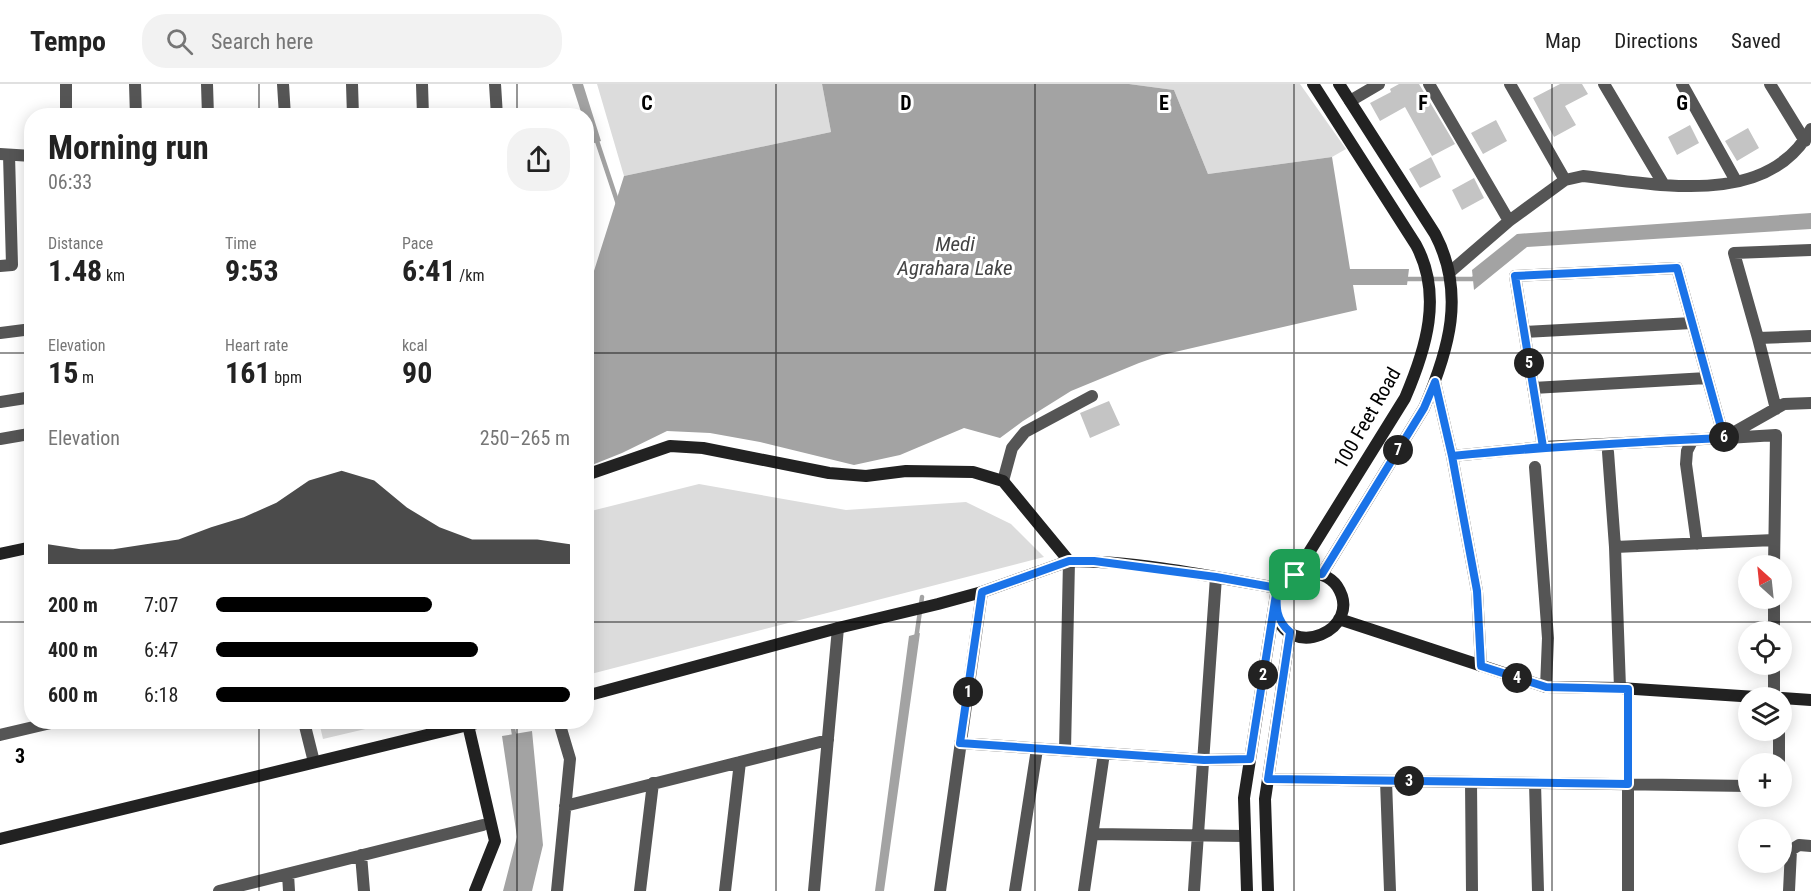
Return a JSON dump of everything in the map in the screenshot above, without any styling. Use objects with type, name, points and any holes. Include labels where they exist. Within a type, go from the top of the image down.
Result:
[{"type":"street","points":[[66,84],[66,108]]},
{"type":"street","points":[[135,84],[136,108]]},
{"type":"street","points":[[207,84],[208,108]]},
{"type":"street","points":[[283,84],[284,108]]},
{"type":"street","points":[[352,84],[353,108]]},
{"type":"street","points":[[422,84],[423,108]]},
{"type":"street","points":[[495,84],[496,108]]},
{"type":"street","name":"100 Feet Road","points":[[1295,575],[1405,398],[1415,375],[1428,332],[1431,297],[1429,276],[1422,255],[1313,84]]},
{"type":"street","points":[[1322,574],[1424,408],[1435,382],[1449,335],[1453,297],[1450,272],[1441,246],[1339,84]]},
{"type":"street","points":[[1350,101],[1379,84]]},
{"type":"street","points":[[1429,84],[1509,221]]},
{"type":"street","points":[[1510,84],[1565,180]]},
{"type":"street","points":[[1604,84],[1664,185]]},
{"type":"street","points":[[1682,84],[1736,181]]},
{"type":"street","points":[[1770,84],[1804,141]]},
{"type":"street","points":[[1450,272],[1509,221],[1565,180],[1583,176],[1702,187],[1736,181],[1760,175],[1776,167],[1790,157],[1811,129]]},
{"type":"street","points":[[0,266],[12,265],[4,154],[24,155]]},
{"type":"street","points":[[1776,409],[1734,253],[1811,250]]},
{"type":"street","points":[[1543,447],[1515,276],[1677,268],[1724,438]]},
{"type":"street","points":[[1524,332],[1692,323]]},
{"type":"street","points":[[0,333],[24,330]]},
{"type":"street","points":[[1758,338],[1811,336]]},
{"type":"street","points":[[1533,388],[1707,378]]},
{"type":"street","points":[[1435,382],[1452,456],[1477,591],[1481,666]]},
{"type":"street","points":[[1003,481],[1012,448],[1025,432],[1092,396]]},
{"type":"street","points":[[0,402],[24,398]]},
{"type":"street","points":[[1697,544],[1686,464],[1687,451],[1694,439],[1724,438],[1784,404],[1811,403]]},
{"type":"street","points":[[0,439],[24,435]]},
{"type":"street","points":[[1452,456],[1543,447],[1776,435],[1774,555]]},
{"type":"street","points":[[594,472],[670,446],[703,448],[829,473],[866,476],[906,471],[973,472],[1003,481],[1069,561],[1065,750]]},
{"type":"street","points":[[1608,452],[1624,688],[1628,784],[1628,891]]},
{"type":"street","points":[[1535,467],[1548,638],[1546,687]]},
{"type":"street","points":[[1615,547],[1774,540]]},
{"type":"street","points":[[0,554],[24,549]]},
{"type":"street","points":[[594,694],[982,592],[1069,561],[1094,561],[1216,577],[1277,588]]},
{"type":"street","points":[[1246,891],[1244,798],[1277,588],[1295,575],[1304,572],[1322,574],[1336,585],[1342,602],[1339,619],[1328,632],[1313,638],[1297,636],[1280,621],[1276,612],[1277,588]]},
{"type":"street","points":[[1194,891],[1216,577]]},
{"type":"street","points":[[940,891],[982,592]]},
{"type":"street","points":[[1339,619],[1546,687],[1624,688],[1738,696]]},
{"type":"street","points":[[814,891],[838,628]]},
{"type":"street","points":[[1268,891],[1265,799],[1290,632]]},
{"type":"street","points":[[1792,699],[1811,700]]},
{"type":"street","points":[[0,735],[25,729]]},
{"type":"street","points":[[306,729],[315,762]]},
{"type":"street","points":[[0,839],[448,729]]},
{"type":"street","points":[[469,729],[495,841],[475,891]]},
{"type":"street","points":[[557,891],[570,759],[561,729]]},
{"type":"street","points":[[565,806],[828,740]]},
{"type":"street","points":[[960,743],[1204,760],[1250,759]]},
{"type":"street","points":[[1015,891],[1037,749]]},
{"type":"street","points":[[1084,891],[1104,753]]},
{"type":"street","points":[[725,891],[740,762]]},
{"type":"street","points":[[1268,779],[1738,786]]},
{"type":"street","points":[[1386,781],[1390,891]]},
{"type":"street","points":[[1471,782],[1472,891]]},
{"type":"street","points":[[640,891],[653,783]]},
{"type":"street","points":[[1535,783],[1538,891]]},
{"type":"street","points":[[219,891],[483,825]]},
{"type":"street","points":[[1093,834],[1245,836]]},
{"type":"street","points":[[1789,891],[1791,850],[1799,845],[1811,846]]},
{"type":"street","points":[[361,855],[364,891]]},
{"type":"street","points":[[288,874],[290,891]]},
{"type":"shaded area","points":[[597,84],[822,84],[831,132],[624,176]]},
{"type":"shaded area","points":[[1129,84],[1300,84],[1346,149],[1332,157],[1208,174],[1174,90]]},
{"type":"shaded area","points":[[699,484],[846,510],[966,502],[1011,524],[1044,557],[594,673],[594,510]]},
{"type":"shaded area","points":[[321,729],[365,729],[323,739]]},
{"type":"water","points":[[572,84],[583,84],[591,108],[580,108]]},
{"type":"water","name":"Medi Agrahara Lake","points":[[822,84],[1129,84],[1174,90],[1208,174],[1332,157],[1350,269],[1409,269],[1407,285],[1353,285],[1357,310],[1162,355],[1139,363],[1071,391],[1000,438],[964,428],[900,455],[854,465],[760,442],[710,433],[667,431],[594,464],[594,271],[624,176],[831,132]]},
{"type":"water","points":[[594,119],[601,141],[594,143]]},
{"type":"water","points":[[1811,213],[1811,229],[1527,247],[1474,290],[1472,270],[1517,234]]},
{"type":"water","points":[[920,633],[884,891],[875,891],[909,636]]},
{"type":"water","points":[[532,731],[543,845],[532,891],[503,891],[517,837],[502,736]]},
{"type":"building","points":[[1399,84],[1419,84],[1455,144],[1432,156],[1405,107],[1380,121],[1370,103],[1391,92],[1390,89]]},
{"type":"building","points":[[1560,84],[1582,84],[1588,94],[1565,106],[1576,125],[1554,137],[1533,98]]},
{"type":"building","points":[[1496,120],[1507,141],[1483,154],[1471,133]]},
{"type":"building","points":[[1690,125],[1699,143],[1677,155],[1668,137]]},
{"type":"building","points":[[1748,128],[1759,148],[1737,161],[1725,141]]},
{"type":"building","points":[[1431,157],[1441,177],[1420,188],[1409,169]]},
{"type":"building","points":[[1474,178],[1484,198],[1462,210],[1452,190]]},
{"type":"building","points":[[1109,401],[1120,425],[1090,438],[1080,413]]},
{"type":"waterway","points":[[596,138],[618,204]]},
{"type":"waterway","points":[[1403,279],[1473,279],[1475,277]]},
{"type":"waterway","points":[[916,639],[922,597]]},
{"type":"waterway","points":[[513,729],[515,740]]},
{"type":"route","points":[[1295,575],[1277,588],[1216,577],[1094,561],[1069,561],[982,592],[960,743],[1204,760],[1250,759],[1277,588],[1276,612],[1284,627],[1290,632],[1268,779],[1628,784],[1628,689],[1546,687],[1481,666],[1477,591],[1452,456],[1543,447],[1515,276],[1677,268],[1724,438],[1543,447],[1497,451],[1452,456],[1435,382],[1424,408],[1322,574],[1304,572],[1295,575]]}]
